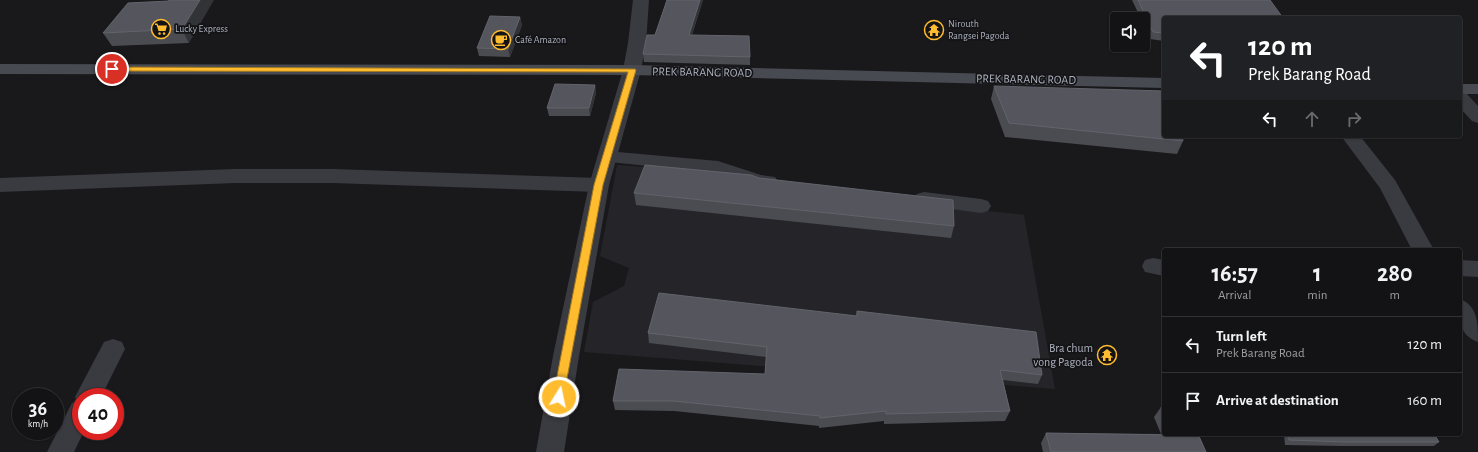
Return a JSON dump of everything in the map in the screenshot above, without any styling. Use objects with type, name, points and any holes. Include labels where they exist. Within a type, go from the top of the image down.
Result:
[{"type":"main road","name":"PREK BARANG ROAD","points":[[0,69],[632,70],[1162,83]]},
{"type":"main road","points":[[1462,89],[1478,89]]},
{"type":"street","points":[[550,452],[566,356],[599,185],[632,70],[637,43],[641,0]]},
{"type":"street","points":[[1462,99],[1478,117]]},
{"type":"street","points":[[1352,138],[1388,185],[1422,248]]},
{"type":"street","points":[[608,156],[718,167],[759,181],[783,183]]},
{"type":"street","points":[[0,185],[235,176],[333,176],[599,185]]},
{"type":"street","points":[[910,198],[981,206]]},
{"type":"street","points":[[1462,268],[1478,269]]},
{"type":"street","points":[[1462,311],[1478,332]]},
{"type":"street","points":[[93,388],[113,349]]},
{"type":"street","points":[[60,452],[72,429]]},
{"type":"shaded area","points":[[617,165],[718,172],[751,185],[1024,215],[1055,389],[584,352],[593,302],[624,286],[629,268],[600,256]]},
{"type":"building","points":[[169,0],[200,0],[182,29],[103,33],[128,3]]},
{"type":"building","points":[[667,0],[700,0],[689,35],[749,36],[750,57],[643,54],[647,35],[655,35]]},
{"type":"building","points":[[1138,0],[1270,0],[1282,16],[1162,16],[1162,33],[1153,32],[1150,26],[1150,12],[1144,12]]},
{"type":"building","name":"Café Amazon","points":[[490,16],[520,17],[508,49],[477,48]]},
{"type":"building","points":[[555,84],[595,85],[589,108],[547,108]]},
{"type":"building","points":[[994,86],[1162,91],[1162,138],[1182,138],[1183,141],[1009,123]]},
{"type":"building","points":[[645,165],[751,175],[759,178],[953,200],[954,226],[634,193]]},
{"type":"building","points":[[659,293],[857,316],[857,311],[1036,332],[1042,375],[1000,370],[1010,411],[886,414],[886,411],[820,418],[820,416],[673,401],[613,401],[619,369],[765,374],[767,347],[648,333]]},
{"type":"building","points":[[1046,433],[1199,436],[1206,452],[1051,452]]},
{"type":"building","points":[[1288,436],[1435,436],[1439,442],[1345,442],[1289,440]]},
{"type":"place","name":"Lucky Express","points":[[161,29]]},
{"type":"place","name":"Nirouth Rangsei Pagoda","points":[[934,30]]},
{"type":"place","name":"Café Amazon","points":[[501,40]]},
{"type":"place","name":"Bra chum vong Pagoda","points":[[1107,355]]},
{"type":"route","points":[[112,69],[632,70],[599,185],[559,397]]}]
